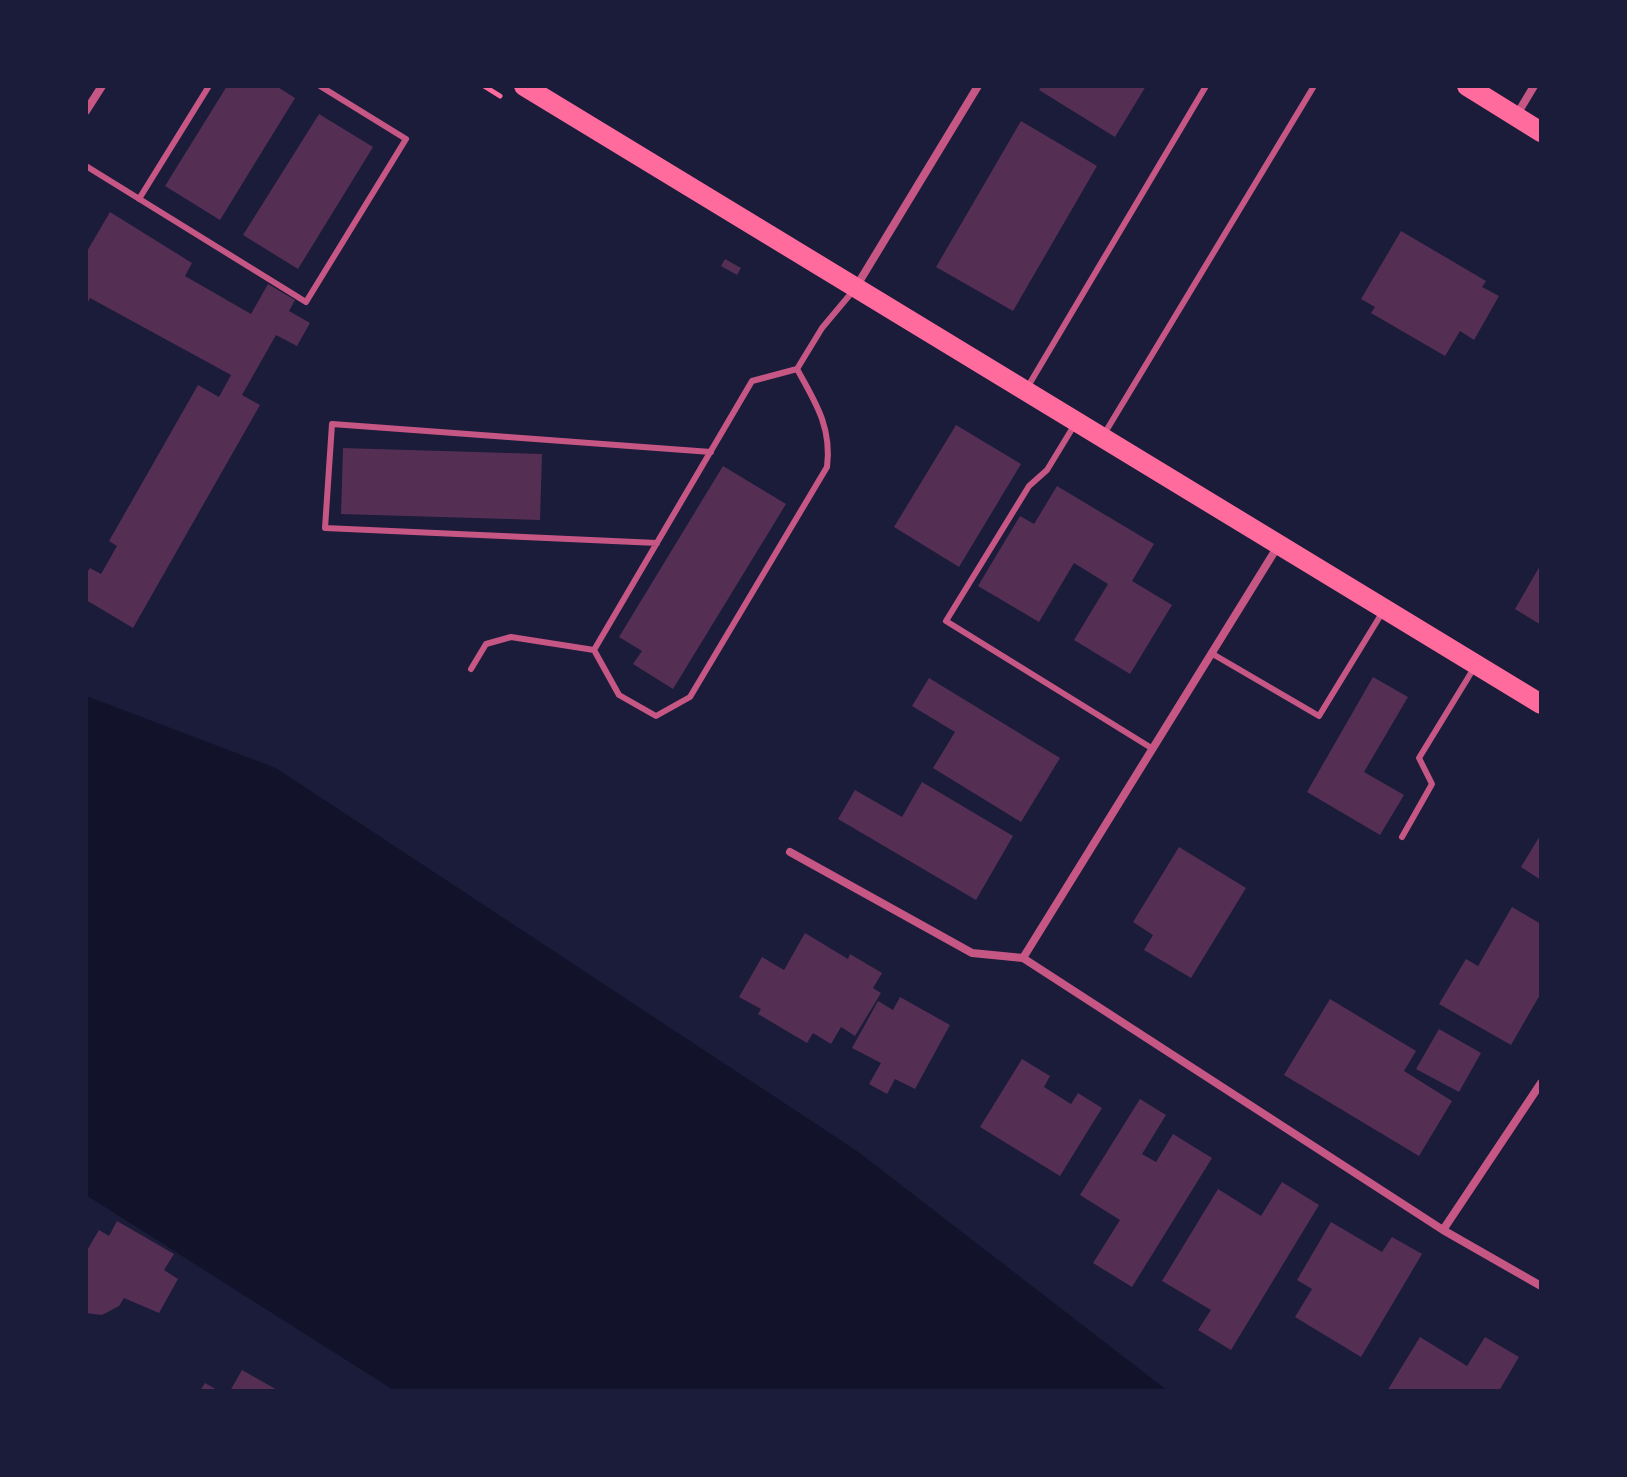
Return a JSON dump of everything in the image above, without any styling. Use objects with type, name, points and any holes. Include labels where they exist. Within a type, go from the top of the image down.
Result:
[{"type":"main road","points":[[524,86],[1541,704]]},
{"type":"main road","points":[[1467,86],[1541,132]]},
{"type":"street","points":[[86,111],[102,86]]},
{"type":"street","points":[[855,288],[978,86]]},
{"type":"street","points":[[1516,116],[1534,86]]},
{"type":"street","points":[[1023,958],[1278,546]]},
{"type":"street","points":[[790,852],[972,953],[1023,958],[1443,1230],[1541,1286]]},
{"type":"street","points":[[1443,1230],[1541,1083]]},
{"type":"lane","points":[[139,199],[209,86]]},
{"type":"lane","points":[[86,166],[306,302],[406,139],[320,86]]},
{"type":"lane","points":[[1025,391],[1206,86]]},
{"type":"lane","points":[[1102,438],[1314,86]]},
{"type":"lane","points":[[594,650],[752,381],[797,369],[822,328],[855,288]]},
{"type":"lane","points":[[594,650],[619,695],[656,716],[690,697],[827,467],[829,445],[826,422],[797,369]]},
{"type":"lane","points":[[1076,421],[1047,470],[1029,486],[946,621],[1153,749]]},
{"type":"lane","points":[[657,543],[325,528],[332,424],[711,452]]},
{"type":"lane","points":[[1211,653],[1319,716],[1384,610]]},
{"type":"lane","points":[[471,669],[486,644],[511,637],[594,650]]},
{"type":"lane","points":[[1402,837],[1432,784],[1419,758],[1476,665]]},
{"type":"shaded area","points":[[86,696],[276,768],[857,1151],[1168,1391],[395,1391],[86,1195]]},
{"type":"building","points":[[227,86],[276,86],[295,98],[220,220],[165,186]]},
{"type":"building","points":[[1042,86],[1146,86],[1115,137],[1039,90]]},
{"type":"building","points":[[319,114],[373,147],[298,269],[243,235]]},
{"type":"building","points":[[1021,121],[1097,166],[1013,311],[936,267]]},
{"type":"building","points":[[110,212],[192,263],[185,276],[251,314],[268,284],[295,300],[289,311],[310,323],[297,346],[276,335],[242,395],[260,405],[133,628],[86,600],[86,574],[90,568],[101,574],[117,546],[109,541],[198,385],[219,397],[231,375],[90,298],[86,306],[86,253]]},
{"type":"building","points":[[1401,231],[1486,281],[1482,287],[1499,296],[1474,340],[1460,331],[1445,356],[1371,313],[1375,307],[1361,299]]},
{"type":"building","points":[[725,259],[741,268],[737,275],[721,266]]},
{"type":"building","points":[[956,425],[1021,464],[959,567],[894,527]]},
{"type":"building","points":[[343,448],[542,454],[540,520],[341,514]]},
{"type":"building","points":[[723,466],[786,504],[673,689],[633,664],[642,651],[619,637]]},
{"type":"building","points":[[1057,486],[1154,544],[1132,581],[1172,605],[1130,674],[1074,640],[1108,584],[1074,563],[1039,622],[978,586],[1020,516],[1034,524]]},
{"type":"building","points":[[1541,564],[1541,625],[1515,609]]},
{"type":"building","points":[[1373,677],[1408,697],[1364,772],[1404,795],[1380,835],[1307,792]]},
{"type":"building","points":[[929,678],[1060,758],[1021,822],[933,768],[955,732],[912,706]]},
{"type":"building","points":[[922,782],[1013,836],[976,900],[838,819],[855,790],[902,817]]},
{"type":"building","points":[[1541,834],[1541,880],[1521,867]]},
{"type":"building","points":[[1179,847],[1246,888],[1191,978],[1144,950],[1153,935],[1133,922]]},
{"type":"building","points":[[1512,907],[1541,924],[1541,993],[1511,1045],[1439,1004],[1466,959],[1478,966]]},
{"type":"building","points":[[805,933],[848,959],[850,954],[882,973],[873,988],[881,993],[855,1036],[841,1027],[831,1044],[813,1033],[807,1043],[758,1014],[761,1009],[739,997],[762,957],[784,970]]},
{"type":"building","points":[[900,997],[950,1025],[915,1089],[895,1079],[887,1094],[869,1084],[881,1063],[852,1048],[878,1001],[893,1010]]},
{"type":"building","points":[[1330,999],[1416,1051],[1404,1071],[1452,1101],[1419,1156],[1284,1075]]},
{"type":"building","points":[[1439,1029],[1481,1053],[1459,1092],[1416,1069]]},
{"type":"building","points":[[1022,1059],[1050,1076],[1044,1087],[1071,1104],[1078,1093],[1102,1108],[1060,1176],[980,1127]]},
{"type":"building","points":[[1140,1099],[1166,1115],[1142,1154],[1156,1162],[1173,1134],[1212,1158],[1132,1287],[1093,1263],[1120,1220],[1080,1195]]},
{"type":"building","points":[[1282,1182],[1319,1205],[1231,1350],[1198,1330],[1211,1310],[1162,1281],[1218,1189],[1261,1216]]},
{"type":"building","points":[[117,1221],[174,1254],[164,1270],[178,1279],[159,1313],[124,1298],[119,1306],[102,1315],[86,1313],[86,1252],[99,1230],[109,1236]]},
{"type":"building","points":[[1331,1222],[1382,1252],[1392,1237],[1422,1254],[1361,1357],[1295,1317],[1312,1289],[1297,1280]]},
{"type":"building","points":[[1420,1337],[1467,1366],[1485,1337],[1519,1357],[1499,1391],[1387,1391]]},
{"type":"building","points":[[242,1370],[279,1391],[230,1391]]},
{"type":"building","points":[[205,1383],[219,1391],[200,1391]]}]
